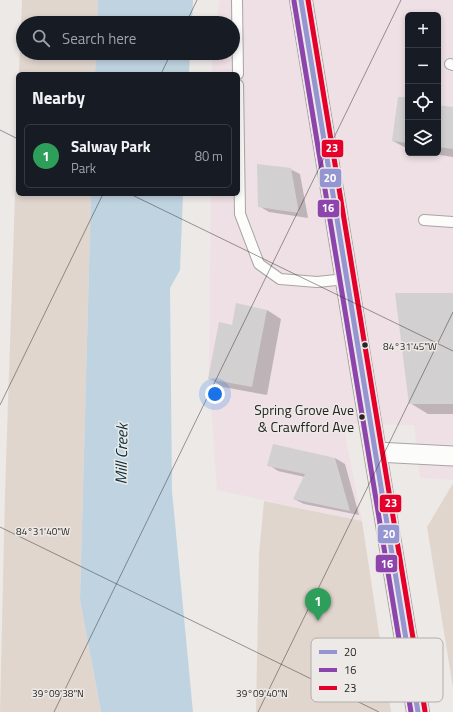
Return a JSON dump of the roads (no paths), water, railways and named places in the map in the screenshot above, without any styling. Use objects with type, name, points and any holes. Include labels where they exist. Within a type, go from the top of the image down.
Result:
[{"type":"main road","points":[[301,0],[406,638]]},
{"type":"main road","points":[[416,702],[418,712]]},
{"type":"street","points":[[376,452],[453,456]]},
{"type":"lane","points":[[237,0],[237,16]]},
{"type":"lane","points":[[238,60],[238,72]]},
{"type":"lane","points":[[240,196],[240,214],[259,264],[280,279],[317,282],[346,279]]},
{"type":"lane","points":[[424,220],[453,222]]},
{"type":"water","points":[[98,0],[193,0],[192,16],[97,16]]},
{"type":"water","points":[[96,60],[190,60],[189,72],[95,72]]},
{"type":"water","name":"Mill Creek","points":[[91,196],[183,196],[180,270],[170,288],[172,491],[193,712],[101,712],[80,600]]},
{"type":"place","name":"Spring Grove Ave & Crawfford Ave","points":[[362,417]]},
{"type":"place","name":"Salway Park","points":[[318,621]]}]
